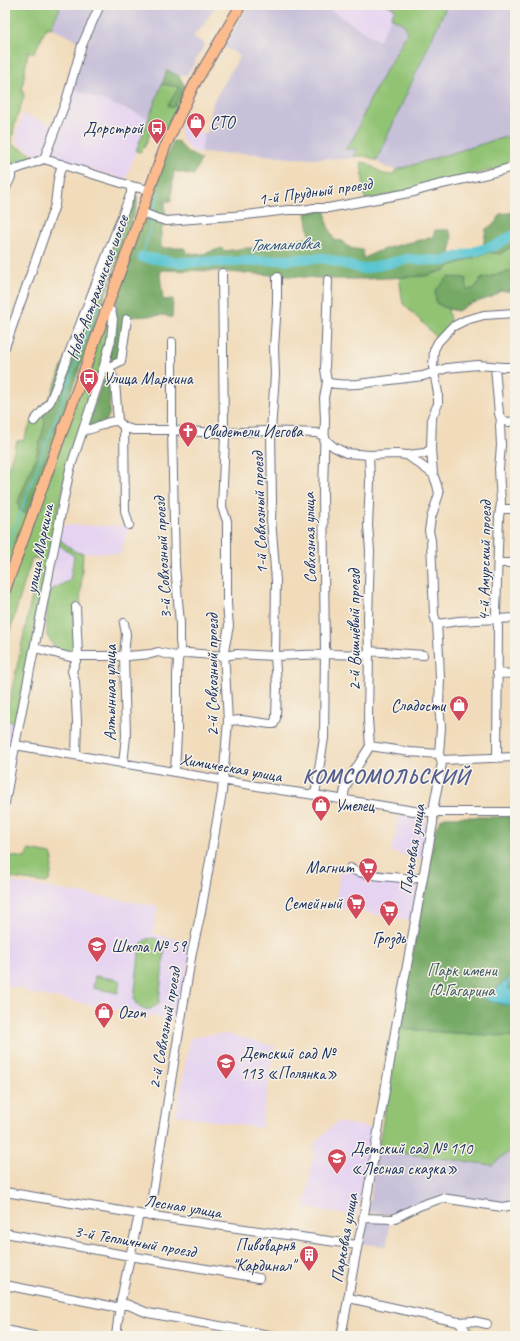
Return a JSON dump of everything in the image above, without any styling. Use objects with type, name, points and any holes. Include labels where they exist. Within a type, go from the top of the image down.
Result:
[{"type":"main road","name":"Ново-Астраханское шоссе","points":[[5,590],[142,212],[156,169],[180,112],[202,70],[241,5]]},
{"type":"street","points":[[44,159],[66,101],[82,45],[100,5]]},
{"type":"street","points":[[5,190],[11,177],[8,172],[44,159],[131,186],[149,190]]},
{"type":"street","points":[[5,347],[55,204],[58,179],[62,164]]},
{"type":"street","name":"1-й Прудный проезд","points":[[142,212],[166,221],[246,216],[288,210],[328,208],[414,192],[427,187],[494,174],[515,166]]},
{"type":"street","points":[[34,421],[50,402],[131,193],[131,186]]},
{"type":"street","name":"2-й Совхозный проезд","points":[[149,1216],[191,960],[222,792],[228,721],[224,651],[230,626],[227,604],[227,529],[222,507],[225,437],[222,273]]},
{"type":"street","name":"1-й Совхозный проезд","points":[[228,721],[242,720],[274,724],[276,718],[276,581],[271,519],[271,431],[277,304],[276,277]]},
{"type":"street","name":"Совхозная улица","points":[[315,794],[324,738],[325,550],[323,492],[325,437],[324,398],[327,382],[325,369],[328,280]]},
{"type":"street","name":"улица Маркина","points":[[5,803],[15,745],[70,469],[106,367],[113,318],[111,311],[106,308]]},
{"type":"street","name":"Парковая улица","points":[[341,1336],[349,1298],[396,1026],[434,824],[441,727],[439,705],[440,678],[434,615],[431,540],[429,531],[439,494],[433,474],[431,449],[432,417],[438,404],[438,393],[434,372],[434,350],[438,342],[452,327],[466,320],[484,315],[515,313]]},
{"type":"street","points":[[118,421],[115,382],[106,367],[121,361],[127,319]]},
{"type":"street","name":"3-й Совхозный проезд","points":[[172,342],[175,566],[181,649],[177,674],[177,734],[175,772]]},
{"type":"street","points":[[327,382],[337,385],[358,384],[423,376],[446,368],[472,366],[515,367]]},
{"type":"street","name":"4-й Амурский проезд","points":[[495,367],[499,414],[501,420],[501,509],[499,516],[496,614],[497,758]]},
{"type":"street","points":[[83,430],[88,430],[111,420],[118,421],[124,427],[133,430],[172,430],[224,433],[271,431],[317,433],[325,437],[326,441],[346,453],[369,455],[407,455],[425,453],[431,449]]},
{"type":"street","points":[[501,420],[508,422],[515,421]]},
{"type":"street","points":[[124,427],[124,511],[129,524]]},
{"type":"street","name":"2-й Вишнёвый проезд","points":[[369,455],[370,481],[368,525],[370,551],[368,720],[370,746]]},
{"type":"street","points":[[407,455],[433,474]]},
{"type":"street","points":[[501,509],[515,510]]},
{"type":"street","points":[[498,564],[515,563]]},
{"type":"street","points":[[76,607],[78,656],[72,671],[75,682],[77,721],[76,755]]},
{"type":"street","points":[[436,624],[459,621],[515,618]]},
{"type":"street","name":"Алтынная улица","points":[[123,764],[126,736],[124,656],[126,634],[124,623]]},
{"type":"street","points":[[35,648],[70,657],[124,656],[158,652],[179,656],[188,653],[224,656],[236,654],[275,656],[369,653],[423,655]]},
{"type":"street","points":[[497,673],[515,674]]},
{"type":"street","name":"Химическая улица","points":[[15,745],[222,781],[315,794],[420,812],[515,812]]},
{"type":"street","points":[[343,800],[345,789],[350,778],[370,746],[440,757],[515,758]]},
{"type":"street","points":[[350,868],[354,872],[383,876],[411,879],[423,878]]},
{"type":"street","name":"Лесная улица","points":[[5,1192],[149,1216],[357,1246]]},
{"type":"street","points":[[363,1218],[393,1219],[419,1206],[442,1198],[502,1207],[515,1205]]},
{"type":"street","points":[[116,1336],[120,1305],[138,1214]]},
{"type":"street","name":"3-й Тепличный проезд","points":[[5,1233],[260,1278]]},
{"type":"street","points":[[5,1285],[114,1307],[126,1304],[148,1313],[274,1336]]},
{"type":"street","points":[[349,1298],[458,1322],[473,1321],[487,1324]]},
{"type":"street","points":[[458,1322],[469,1336]]},
{"type":"street","points":[[5,1330],[34,1336]]},
{"type":"shaded area","points":[[61,5],[97,5],[80,42],[51,28]]},
{"type":"shaded area","points":[[104,5],[216,5],[202,27],[193,37],[205,44],[187,75],[179,76],[167,70],[149,118],[72,89],[96,19]]},
{"type":"shaded area","points":[[249,5],[328,5],[329,9],[379,41],[391,17],[405,25],[407,33],[372,95],[354,137],[346,149],[356,149],[354,157],[348,159],[289,158],[257,154],[201,153],[204,133],[207,133],[213,102],[240,56],[223,46]]},
{"type":"shaded area","points":[[328,5],[388,5],[396,9],[379,41],[329,9]]},
{"type":"shaded area","points":[[447,5],[515,5],[515,134],[396,170],[385,167],[376,161]]},
{"type":"shaded area","points":[[72,89],[149,118],[126,179],[53,159],[50,151]]},
{"type":"shaded area","points":[[23,114],[54,126],[46,152],[39,156],[16,143],[17,131]]},
{"type":"shaded area","points":[[181,125],[194,131],[204,133],[201,153],[194,152],[185,144],[180,132]]},
{"type":"shaded area","points":[[62,525],[129,527],[121,554],[76,552],[59,539]]},
{"type":"shaded area","points":[[58,544],[74,556],[71,580],[49,591]]},
{"type":"shaded area","points":[[5,717],[7,720],[17,721],[11,751],[5,750]]},
{"type":"shaded area","points":[[400,812],[421,816],[430,824],[424,860],[391,852]]},
{"type":"shaded area","points":[[340,870],[419,883],[412,921],[335,907]]},
{"type":"shaded area","name":"Школа № 59","points":[[5,881],[158,906],[153,934],[193,942],[177,1021],[29,993],[22,989],[5,985]]},
{"type":"shaded area","name":"Детский сад № 113 «Полянка»","points":[[227,1034],[275,1046],[261,1128],[176,1115],[190,1038]]},
{"type":"shaded area","name":"Детский сад № 110 «Лесная сказка»","points":[[337,1122],[372,1128],[357,1216],[305,1208],[315,1142]]},
{"type":"shaded area","points":[[515,1147],[515,1203],[501,1204],[447,1195],[393,1215],[368,1212],[378,1150],[492,1165]]},
{"type":"shaded area","points":[[366,1219],[390,1221],[387,1246],[363,1244]]},
{"type":"green space","points":[[5,5],[61,5],[51,28],[47,27],[34,53],[28,52],[22,89],[24,96],[15,124],[11,144],[30,153],[31,158],[25,163],[8,168],[5,160]]},
{"type":"green space","points":[[388,5],[447,5],[376,161],[365,156],[354,157],[356,149],[345,149],[354,137],[372,95],[407,33],[405,25],[391,17],[395,9]]},
{"type":"green space","points":[[167,70],[179,76],[184,85],[175,105],[172,108],[168,105],[179,87],[162,84]]},
{"type":"green space","points":[[162,84],[179,87],[169,104],[184,85],[187,86],[165,132],[159,135],[150,134],[144,148],[140,152],[136,151]]},
{"type":"green space","points":[[515,134],[515,164],[418,189],[365,200],[361,162],[367,163],[383,174],[393,175],[396,170]]},
{"type":"green space","points":[[173,141],[179,142],[191,154],[201,159],[194,175],[174,171],[171,201],[165,201],[165,213],[174,218],[166,219],[147,211]]},
{"type":"green space","points":[[132,196],[137,197],[137,205],[28,514],[20,511],[18,502],[36,457],[45,423],[43,414]]},
{"type":"green space","points":[[326,211],[327,224],[334,240],[343,241],[351,248],[363,250],[363,259],[379,251],[397,245],[433,237],[435,230],[449,230],[452,237],[450,256],[483,247],[486,229],[496,222],[500,214],[515,212],[515,244],[500,254],[489,252],[450,266],[445,270],[425,276],[335,279],[218,271],[162,270],[160,274],[163,300],[173,299],[172,317],[165,315],[128,317],[119,358],[114,361],[111,360],[109,356],[117,326],[116,296],[144,216],[165,222],[161,231],[161,248],[184,248],[188,253],[203,254],[222,248],[224,251],[247,248],[263,248],[291,240],[310,238],[306,212]]},
{"type":"green space","points":[[515,244],[515,270],[481,279],[475,288],[436,303],[448,309],[451,325],[439,337],[436,337],[403,304],[399,277],[433,274],[445,270],[450,266],[489,252],[500,254]]},
{"type":"green space","points":[[515,270],[515,291],[501,291],[492,297],[467,305],[458,311],[448,309],[436,303],[435,291],[448,277],[466,278],[467,290],[475,288],[481,279]]},
{"type":"green space","points":[[107,320],[109,329],[100,367],[67,468],[17,721],[12,722],[7,720],[6,717],[40,559],[32,558],[5,647],[5,597],[103,326]]},
{"type":"green space","points":[[106,372],[111,379],[109,415],[106,421],[87,427]]},
{"type":"green space","points":[[43,414],[45,423],[36,457],[18,502],[28,514],[5,578],[5,471],[7,471],[17,441],[24,440],[30,425],[35,419]]},
{"type":"green space","points":[[59,539],[76,552],[83,553],[80,606],[75,606],[74,655],[58,652],[47,636],[47,606],[49,591],[70,580],[74,556],[58,544]]},
{"type":"green space","name":"Парк имени Ю.Гагарина","points":[[445,817],[515,817],[515,1037],[399,1029],[436,827],[441,819]]},
{"type":"green space","points":[[29,850],[51,854],[53,860],[50,880],[46,883],[5,877],[5,855],[25,858]]},
{"type":"green space","points":[[154,938],[161,941],[165,947],[159,1002],[153,1008],[145,1010],[136,1003],[134,999],[140,945],[146,939]]},
{"type":"green space","points":[[95,976],[120,980],[118,993],[93,988]]},
{"type":"green space","points":[[399,1029],[515,1037],[515,1147],[492,1165],[378,1150]]},
{"type":"water","points":[[515,975],[515,981],[508,985],[509,989],[514,989],[515,987],[515,1003],[512,1006],[488,1001],[485,998],[486,995],[494,991],[504,982],[507,982],[509,977]]},
{"type":"waterway","points":[[18,159],[33,159]]},
{"type":"waterway","points":[[153,214],[159,193],[154,191]]},
{"type":"waterway","points":[[142,257],[152,220]]},
{"type":"waterway","name":"Токмановка","points":[[142,257],[176,262],[229,262],[323,258],[363,269],[408,259],[444,261],[496,245],[515,234]]},
{"type":"waterway","points":[[5,554],[99,302]]},
{"type":"place","name":"СТО","points":[[196,139]]},
{"type":"place","name":"Дорстрой","points":[[157,145]]},
{"type":"place","name":"Улица Маркина","points":[[89,395]]},
{"type":"place","name":"Свидетели Иегова","points":[[188,448]]},
{"type":"place","name":"Сладости","points":[[459,722]]},
{"type":"place","name":"Умелец","points":[[321,822]]},
{"type":"place","name":"Магнит","points":[[368,884]]},
{"type":"place","name":"Семейный","points":[[356,920]]},
{"type":"place","name":"Гроздь","points":[[389,927]]},
{"type":"place","name":"Школа № 59","points":[[97,963]]},
{"type":"place","name":"Ozon","points":[[104,1029]]},
{"type":"place","name":"Детский сад № 113 «Полянка»","points":[[226,1080]]},
{"type":"place","name":"Детский сад № 110 «Лесная сказка»","points":[[337,1175]]},
{"type":"place","name":"Пивоварня \"Кардинал\"","points":[[309,1272]]},
{"type":"district","name":"КОМСОМОЛЬСКИЙ","points":[[386,776]]}]
